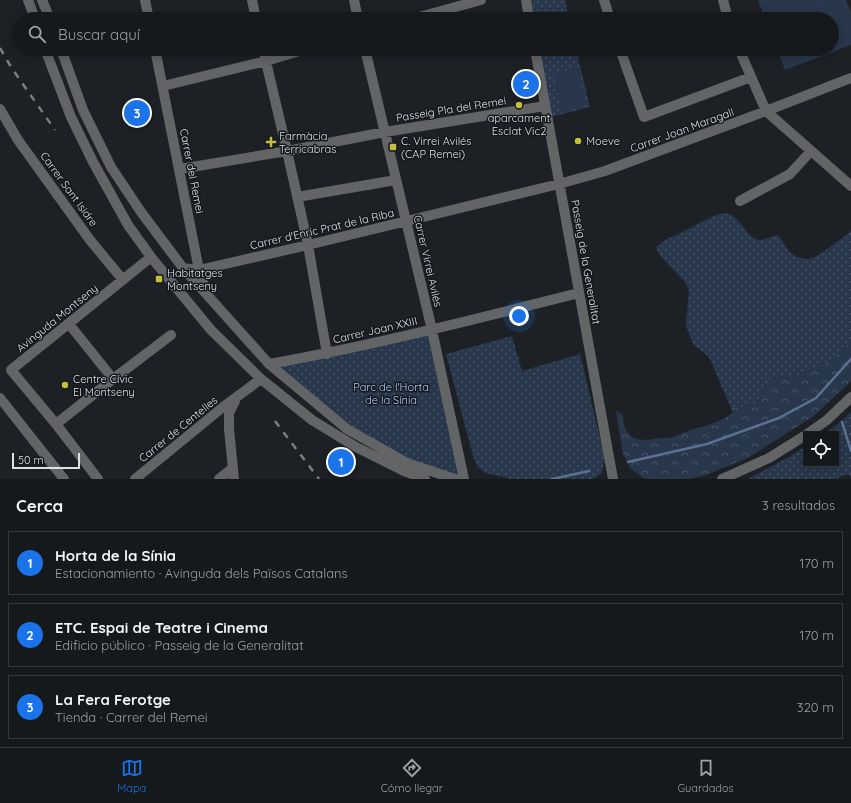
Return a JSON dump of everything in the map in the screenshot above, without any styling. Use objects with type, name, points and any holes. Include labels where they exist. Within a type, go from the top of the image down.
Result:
[{"type":"street","points":[[28,0],[32,12]]},
{"type":"street","points":[[42,0],[47,12]]},
{"type":"street","points":[[145,0],[148,12]]},
{"type":"street","points":[[252,0],[255,12]]},
{"type":"street","points":[[354,0],[357,12]]},
{"type":"street","points":[[437,12],[481,0]]},
{"type":"street","points":[[526,0],[528,12]]},
{"type":"street","points":[[604,0],[608,12]]},
{"type":"street","points":[[724,0],[727,12]]},
{"type":"street","points":[[48,56],[72,117],[93,162],[128,225],[151,257],[211,330],[261,379],[312,420],[356,447],[404,471],[426,479]]},
{"type":"street","points":[[64,56],[83,110],[111,167],[141,212],[183,268],[269,364],[347,429],[407,463],[455,479]]},
{"type":"street","name":"Carrer del Remei","points":[[157,56],[199,270],[208,296]]},
{"type":"street","points":[[265,56],[308,245],[327,354]]},
{"type":"street","points":[[163,86],[283,56]]},
{"type":"street","name":"Carrer Virrei Avilés","points":[[367,56],[432,330],[464,479]]},
{"type":"street","name":"Passeig de la Generalitat","points":[[536,56],[613,479]]},
{"type":"street","points":[[622,56],[644,117],[751,77]]},
{"type":"street","points":[[742,56],[766,111],[851,186]]},
{"type":"street","name":"Carrer Joan Maragall","points":[[559,184],[605,171],[851,78]]},
{"type":"street","name":"Passeig Pla del Remei","points":[[180,169],[287,151],[385,132],[545,106]]},
{"type":"street","name":"Carrer Sant Isidre","points":[[0,109],[18,140],[90,240],[123,280]]},
{"type":"street","points":[[740,201],[790,174],[811,151]]},
{"type":"street","points":[[297,198],[396,180]]},
{"type":"street","name":"Carrer d'Enric Prat de la Riba","points":[[183,268],[199,270],[559,184]]},
{"type":"street","name":"Avinguda Montseny","points":[[98,479],[56,424],[11,370],[151,257]]},
{"type":"street","name":"Carrer Joan XXIII","points":[[269,364],[327,354],[432,330],[579,293]]},
{"type":"street","points":[[69,324],[113,379]]},
{"type":"street","points":[[56,424],[171,336]]},
{"type":"street","name":"Carrer de Centelles","points":[[135,479],[261,379]]},
{"type":"street","points":[[811,431],[827,420],[851,397]]},
{"type":"street","points":[[0,398],[64,479]]},
{"type":"street","points":[[234,479],[229,429],[229,413],[236,398]]},
{"type":"street","points":[[722,479],[769,458],[803,437]]},
{"type":"street","points":[[219,479],[233,468]]},
{"type":"green space","points":[[526,0],[565,0],[568,12],[528,12]]},
{"type":"green space","points":[[758,0],[846,0],[851,12],[851,45],[839,50],[839,12],[762,12]]},
{"type":"green space","points":[[536,56],[578,56],[590,107],[547,118]]},
{"type":"green space","points":[[780,56],[822,56],[785,70]]},
{"type":"green space","points":[[578,68],[585,107],[561,111],[554,72]]},
{"type":"green space","points":[[724,213],[730,214],[740,222],[747,232],[756,239],[761,240],[777,235],[788,250],[798,257],[805,259],[817,256],[851,231],[851,343],[826,364],[796,375],[768,381],[758,400],[753,404],[731,408],[709,357],[693,344],[687,329],[686,324],[689,290],[684,281],[660,256],[656,247],[668,238],[707,219]]},
{"type":"green space","name":"Parc de l'Horta de la Sínia","points":[[432,330],[464,479],[407,463],[347,429],[269,364]]},
{"type":"green space","points":[[512,336],[522,371],[580,354],[605,459],[602,473],[593,479],[512,479],[485,473],[477,466],[446,354]]},
{"type":"green space","points":[[851,343],[851,381],[814,416],[748,458],[703,476],[688,479],[645,479],[631,469],[623,454],[616,411],[622,414],[627,432],[635,438],[646,440],[670,438],[723,419],[733,412],[731,408],[753,404],[758,400],[768,381],[796,375],[825,364]]},
{"type":"green space","points":[[851,412],[851,477],[846,475],[837,479],[748,479],[803,448],[803,467],[839,467],[839,431],[828,431]]},
{"type":"waterway","points":[[628,462],[707,444],[779,418],[816,398],[851,359]]},
{"type":"waterway","points":[[842,422],[851,451]]},
{"type":"waterway","points":[[552,479],[589,471]]},
{"type":"railway","points":[[0,48],[11,67],[55,130]]},
{"type":"railway","points":[[275,421],[319,479]]},
{"type":"place","name":"ETC. Espai de Teatre i Cinema","points":[[526,84]]},
{"type":"place","name":"aparcament Esclat Vic2","points":[[519,105]]},
{"type":"place","name":"La Fera Ferotge","points":[[137,113]]},
{"type":"place","name":"Moeve","points":[[578,141]]},
{"type":"place","name":"Farmàcia Terricabras","points":[[271,142]]},
{"type":"place","name":"C. Virrei Avilés (CAP Remei)","points":[[393,147]]},
{"type":"place","name":"Habitatges Montseny","points":[[159,279]]},
{"type":"place","name":"Centre Cívic El Montseny","points":[[65,385]]},
{"type":"place","name":"Horta de la Sínia","points":[[341,462]]}]
